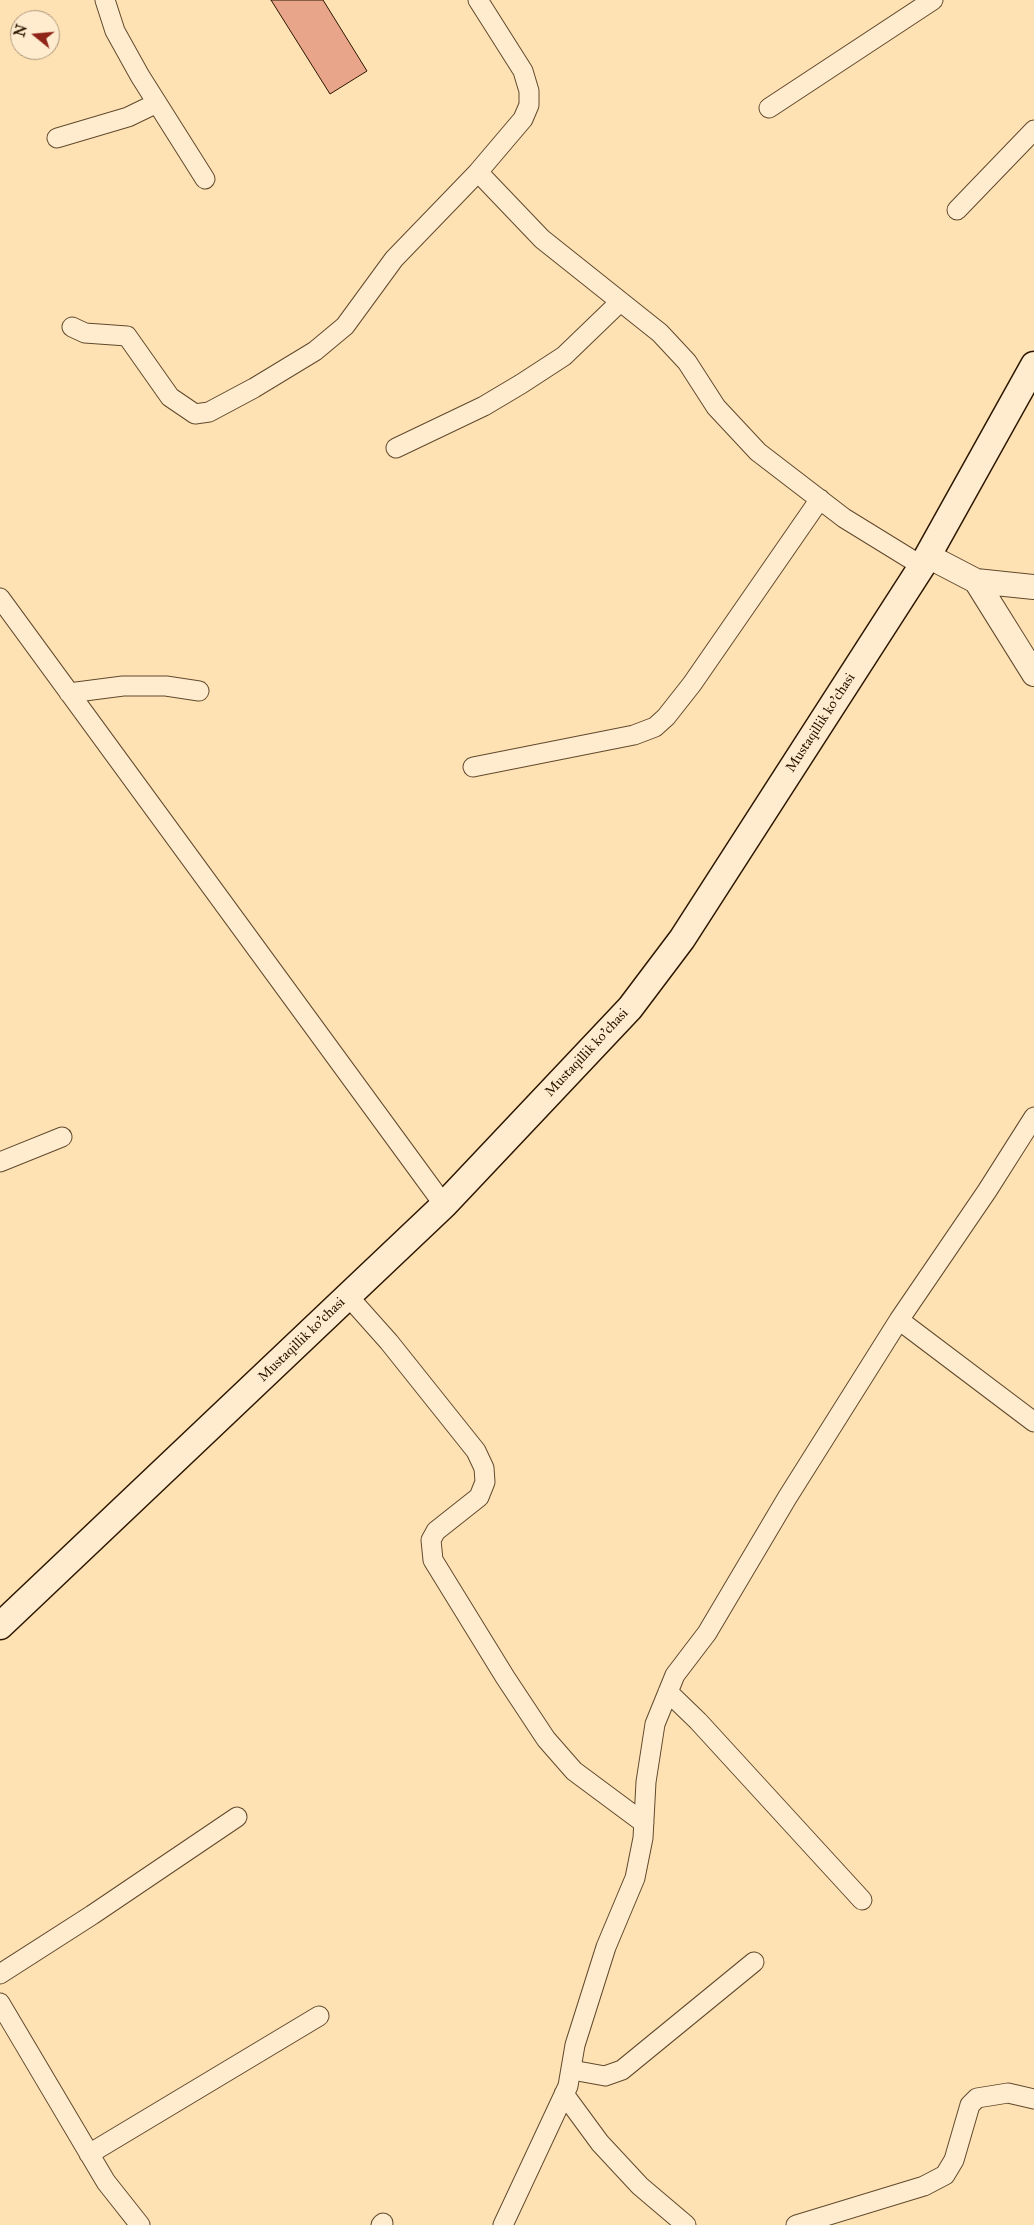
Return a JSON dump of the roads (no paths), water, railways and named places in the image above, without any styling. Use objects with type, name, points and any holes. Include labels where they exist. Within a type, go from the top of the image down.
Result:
[{"type":"main road","name":"Mustaqillik ko’chasi","points":[[0,1626],[444,1205],[630,1008],[682,939],[925,561],[1034,365]]},
{"type":"street","points":[[105,0],[115,31],[157,103],[205,178]]},
{"type":"street","points":[[72,327],[85,333],[127,336],[170,397],[195,414],[208,412],[254,388],[315,350],[345,326],[394,259],[478,172],[523,120],[529,105],[529,91],[523,71],[478,0]]},
{"type":"street","points":[[769,108],[933,0]]},
{"type":"street","points":[[57,138],[128,117],[157,103]]},
{"type":"street","points":[[957,210],[1034,130]]},
{"type":"street","points":[[478,172],[542,240],[660,333],[687,362],[716,407],[758,452],[844,518],[925,561],[976,581],[1034,587]]},
{"type":"street","points":[[396,448],[484,406],[528,380],[564,356],[620,302]]},
{"type":"street","points":[[473,767],[634,735],[655,727],[666,717],[692,684],[820,499]]},
{"type":"street","points":[[976,581],[1034,674]]},
{"type":"street","points":[[0,598],[444,1205]]},
{"type":"street","points":[[69,693],[123,686],[166,686],[198,691]]},
{"type":"street","points":[[503,2225],[564,2094],[572,2070],[575,2045],[606,1947],[635,1878],[644,1823],[646,1782],[655,1724],[675,1675],[707,1633],[767,1530],[899,1320],[1034,1118]]},
{"type":"street","points":[[0,1162],[62,1137]]},
{"type":"street","points":[[348,1296],[389,1342],[476,1450],[484,1468],[485,1482],[479,1497],[436,1531],[431,1540],[430,1548],[433,1560],[505,1678],[546,1739],[574,1772],[644,1823]]},
{"type":"street","points":[[899,1320],[1034,1422]]},
{"type":"street","points":[[668,1692],[698,1721],[862,1900]]},
{"type":"street","points":[[0,1974],[92,1915],[237,1817]]},
{"type":"street","points":[[572,2070],[605,2076],[622,2070],[754,1962]]},
{"type":"street","points":[[0,2003],[106,2182],[140,2225]]},
{"type":"street","points":[[89,2154],[319,2016]]},
{"type":"street","points":[[796,2225],[924,2186],[945,2175],[954,2160],[970,2105],[977,2098],[1008,2093],[1034,2099]]},
{"type":"street","points":[[564,2094],[600,2143],[640,2186],[686,2225]]}]
